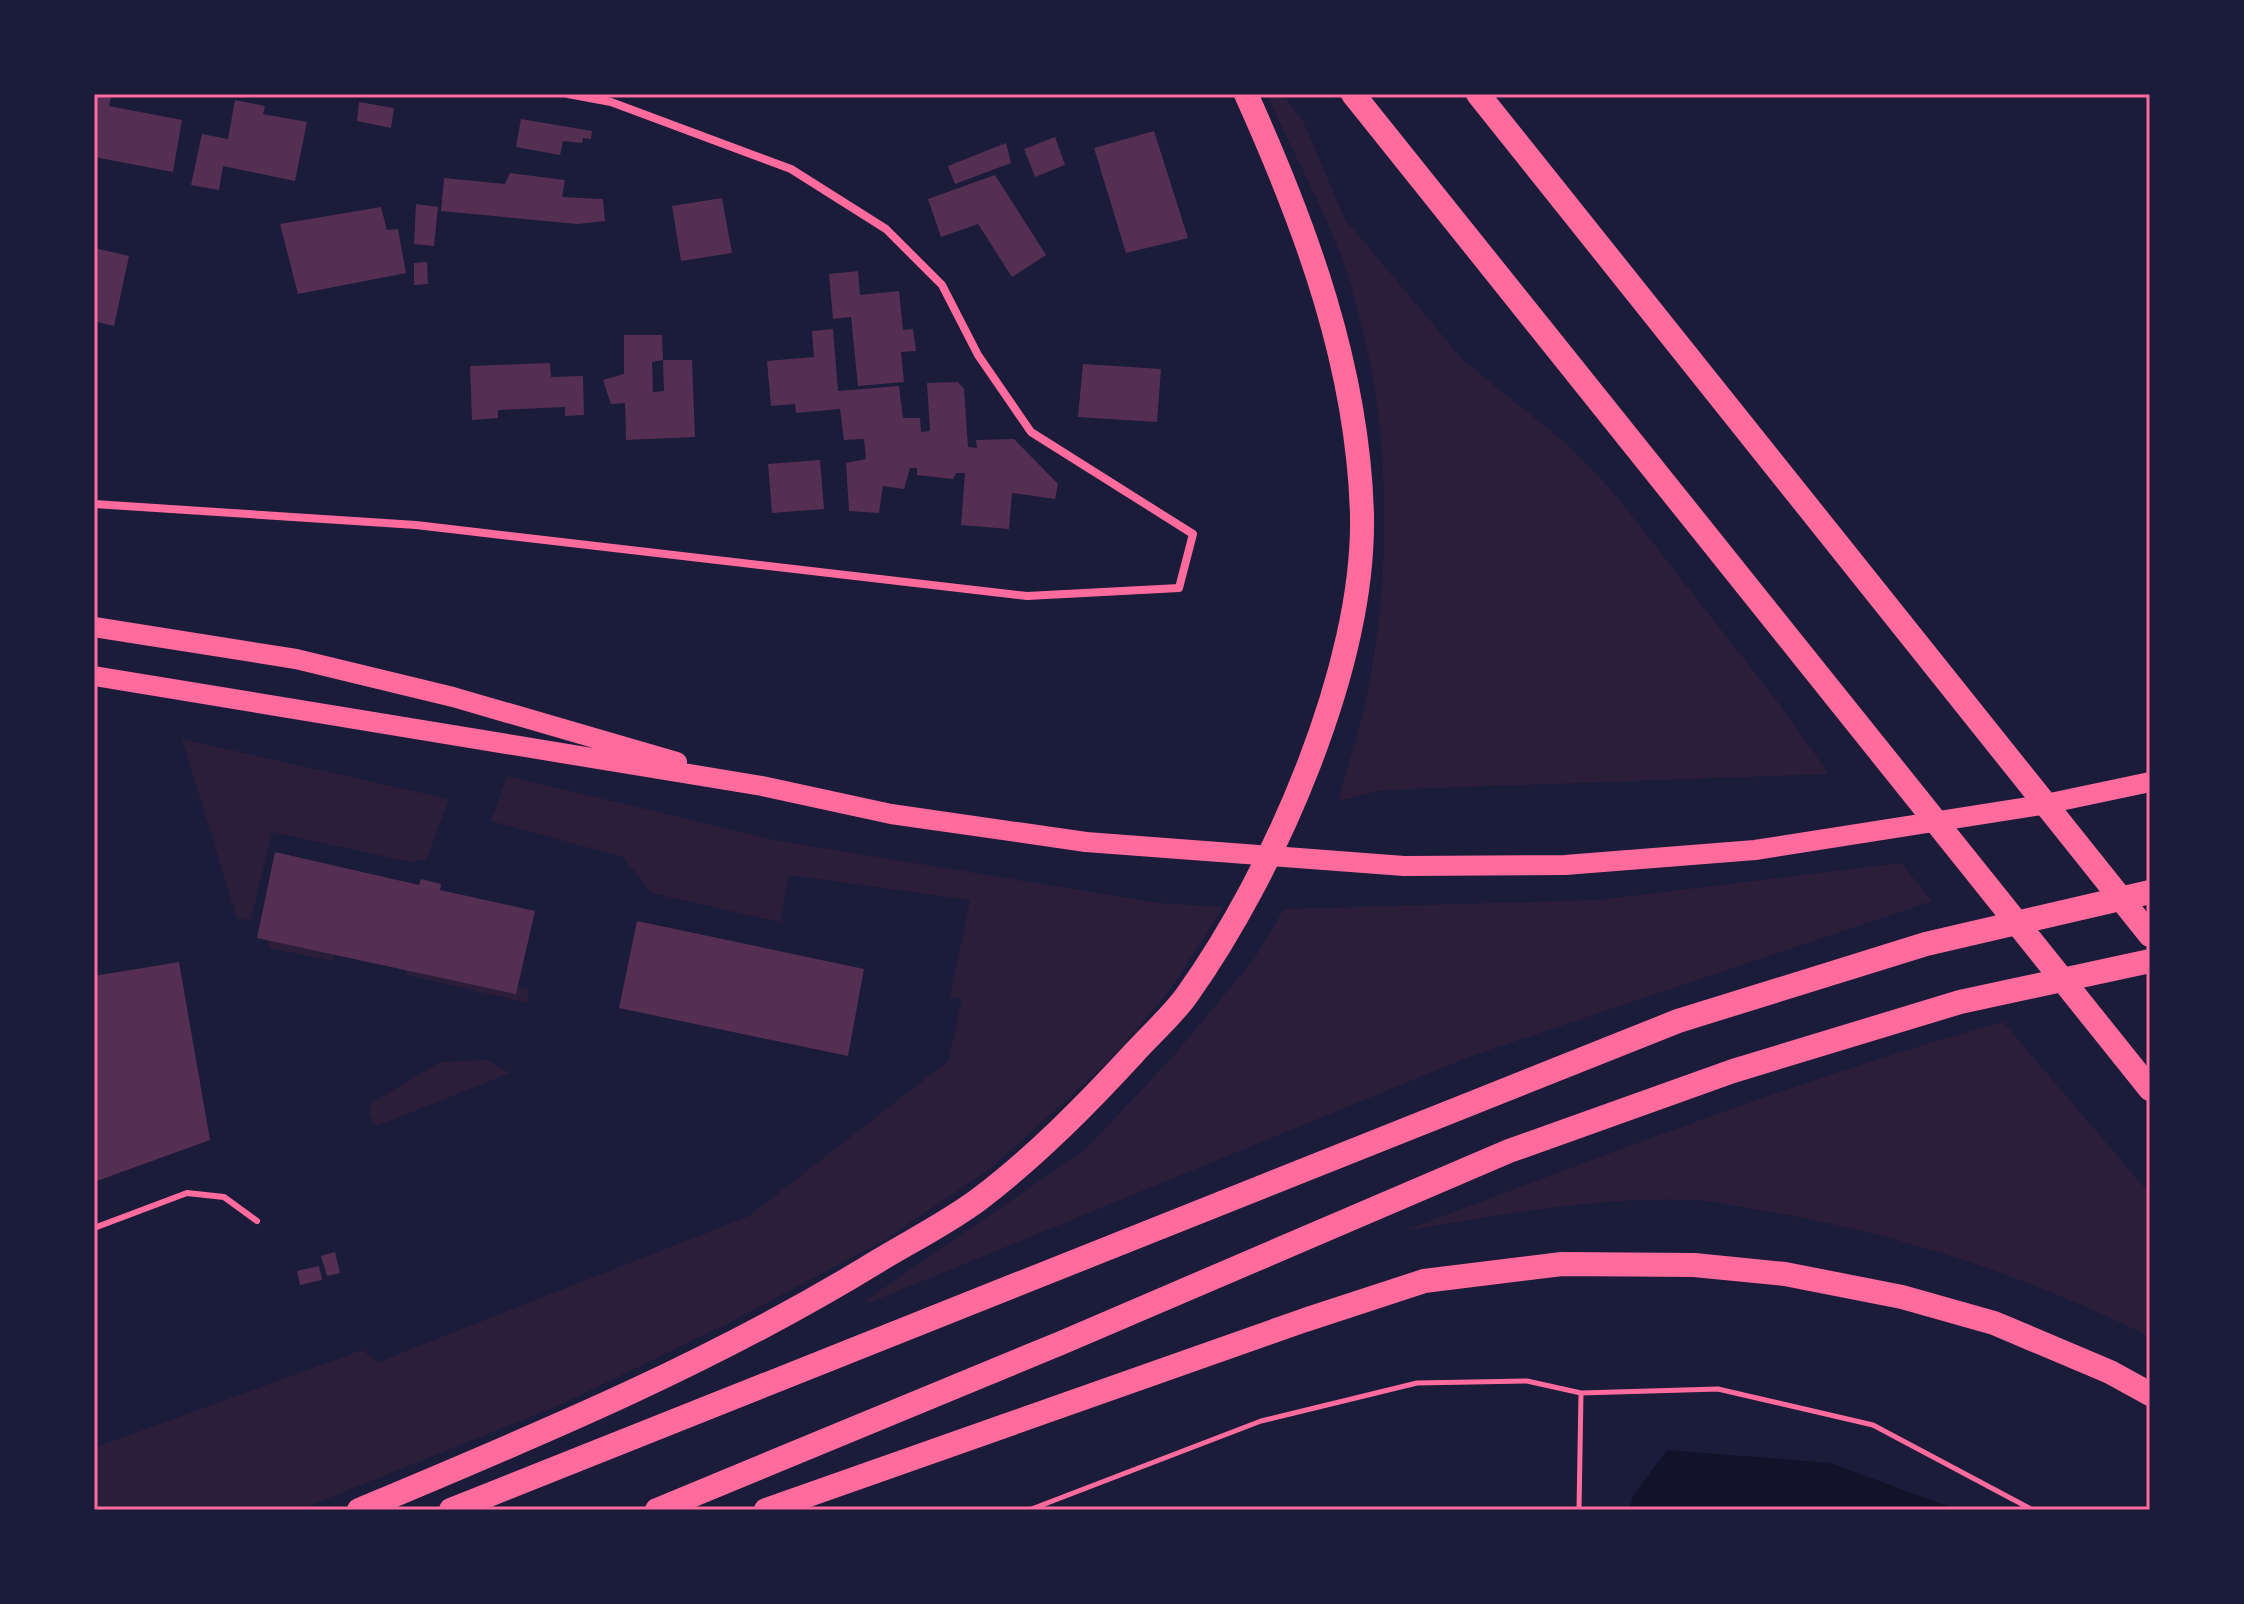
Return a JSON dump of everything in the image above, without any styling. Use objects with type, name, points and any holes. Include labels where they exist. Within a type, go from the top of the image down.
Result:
[{"type":"highway","points":[[359,1510],[668,1378],[794,1313],[977,1200],[1080,1111],[1185,998],[1243,905],[1320,732],[1352,620],[1362,517],[1348,377],[1306,239],[1246,94]]},
{"type":"highway","points":[[1353,94],[2150,1089]]},
{"type":"highway","points":[[1478,94],[2150,935]]},
{"type":"highway","points":[[451,1510],[1678,1021],[1926,944],[2150,892]]},
{"type":"highway","points":[[657,1510],[1033,1355],[1509,1151],[1733,1071],[1960,1002],[2150,961]]},
{"type":"highway","points":[[766,1510],[1424,1281],[1562,1264],[1694,1265],[1785,1274],[1902,1297],[1994,1323],[2110,1372],[2150,1394]]},
{"type":"highway","points":[[372,1510],[443,1475]]},
{"type":"main road","points":[[94,627],[296,659],[453,697],[762,786]]},
{"type":"main road","points":[[94,676],[762,786],[891,814],[1086,842],[1419,866],[1565,865],[1755,850],[2041,805],[2150,782]]},
{"type":"street","points":[[94,504],[416,525],[1027,596],[1179,588],[1193,534],[1031,432],[978,355],[942,285],[886,229],[791,169],[612,98],[568,94]]},
{"type":"lane","points":[[94,1228],[187,1193],[224,1197],[257,1221]]},
{"type":"path","points":[[1029,1510],[1261,1421],[1417,1383],[1527,1381],[1581,1393],[1718,1389],[1873,1425],[1990,1484],[2033,1510]]},
{"type":"path","points":[[1579,1510],[1581,1393]]},
{"type":"shaded area","points":[[1267,94],[1283,94],[1304,123],[1345,219],[1463,360],[1567,444],[1614,493],[1780,705],[1829,774],[1383,790],[1338,801],[1365,704],[1377,637],[1384,528],[1378,418],[1358,311],[1342,259]]},
{"type":"shaded area","points":[[182,739],[449,799],[426,861],[417,859],[415,863],[272,832],[251,920],[237,919]]},
{"type":"shaded area","points":[[507,776],[775,840],[1158,903],[1224,907],[1170,990],[1106,1064],[990,1169],[886,1239],[731,1322],[562,1404],[299,1510],[94,1510],[94,1448],[362,1350],[378,1362],[749,1216],[948,1061],[962,999],[950,996],[970,900],[789,875],[780,922],[651,893],[623,857],[491,821]]},
{"type":"shaded area","points":[[1901,863],[1932,901],[1474,1055],[869,1303],[865,1301],[1086,1149],[1174,1055],[1254,959],[1284,909],[1598,900]]},
{"type":"shaded area","points":[[263,931],[335,946],[333,961],[270,948]]},
{"type":"shaded area","points":[[407,966],[528,989],[528,1003],[406,975]]},
{"type":"shaded area","points":[[2003,1022],[2150,1194],[2150,1337],[2012,1277],[1917,1246],[1821,1222],[1713,1202],[1657,1200],[1584,1204],[1403,1231],[1776,1093]]},
{"type":"shaded area","points":[[487,1060],[510,1073],[377,1126],[369,1116],[370,1104],[440,1062]]},
{"type":"shaded area","points":[[1667,1450],[1830,1463],[1958,1510],[1629,1510],[1634,1494]]},
{"type":"building","points":[[94,94],[111,97],[109,106],[182,120],[173,172],[94,157]]},
{"type":"building","points":[[235,100],[265,106],[263,114],[307,122],[295,181],[223,166],[219,190],[191,185],[202,134],[228,139]]},
{"type":"building","points":[[359,102],[394,108],[391,128],[357,121]]},
{"type":"building","points":[[521,119],[592,131],[591,139],[583,138],[582,143],[563,141],[560,155],[516,147]]},
{"type":"building","points":[[1154,131],[1188,238],[1126,253],[1094,148]]},
{"type":"building","points":[[1055,137],[1065,165],[1035,177],[1024,149]]},
{"type":"building","points":[[1006,143],[1011,163],[955,184],[948,166]]},
{"type":"building","points":[[510,173],[565,180],[562,197],[603,199],[605,221],[577,224],[441,211],[444,178],[505,184]]},
{"type":"building","points":[[995,175],[1046,255],[1012,277],[978,224],[941,237],[928,199]]},
{"type":"building","points":[[722,198],[732,253],[681,261],[672,206]]},
{"type":"building","points":[[416,204],[438,207],[434,246],[414,244]]},
{"type":"building","points":[[381,207],[387,230],[398,229],[406,273],[298,294],[280,224]]},
{"type":"building","points":[[94,248],[129,256],[114,326],[94,321]]},
{"type":"building","points":[[427,262],[428,284],[414,285],[414,263]]},
{"type":"building","points":[[858,271],[860,295],[899,291],[903,330],[913,329],[916,351],[901,352],[904,382],[858,386],[851,317],[833,319],[829,274]]},
{"type":"building","points":[[833,329],[838,391],[899,386],[903,418],[920,418],[921,432],[930,431],[927,383],[958,382],[964,389],[968,447],[977,448],[976,440],[1014,439],[1058,484],[1055,499],[1012,493],[1009,529],[961,525],[965,473],[956,473],[953,479],[917,475],[917,468],[910,468],[904,489],[883,486],[879,513],[849,511],[846,463],[866,459],[864,439],[844,440],[840,409],[796,413],[795,404],[771,406],[767,361],[814,357],[812,331]]},
{"type":"building","points":[[624,335],[662,335],[663,360],[692,360],[695,437],[626,440],[625,403],[611,404],[603,380],[624,374]],"holes":[[[663,360],[664,391],[653,392],[652,362]]]},
{"type":"building","points":[[550,363],[551,377],[583,376],[584,415],[565,416],[565,407],[498,410],[498,418],[472,420],[470,366]]},
{"type":"building","points":[[1083,364],[1161,369],[1157,422],[1078,417]]},
{"type":"building","points":[[820,460],[824,509],[772,513],[768,464]]},
{"type":"building","points":[[275,852],[419,885],[421,879],[441,884],[440,890],[535,911],[516,994],[257,938]]},
{"type":"building","points":[[637,921],[864,969],[848,1056],[619,1008]]},
{"type":"building","points":[[179,962],[210,1140],[94,1182],[94,976]]},
{"type":"building","points":[[335,1252],[340,1273],[327,1276],[321,1256]]},
{"type":"building","points":[[319,1266],[322,1280],[300,1285],[297,1271]]}]
